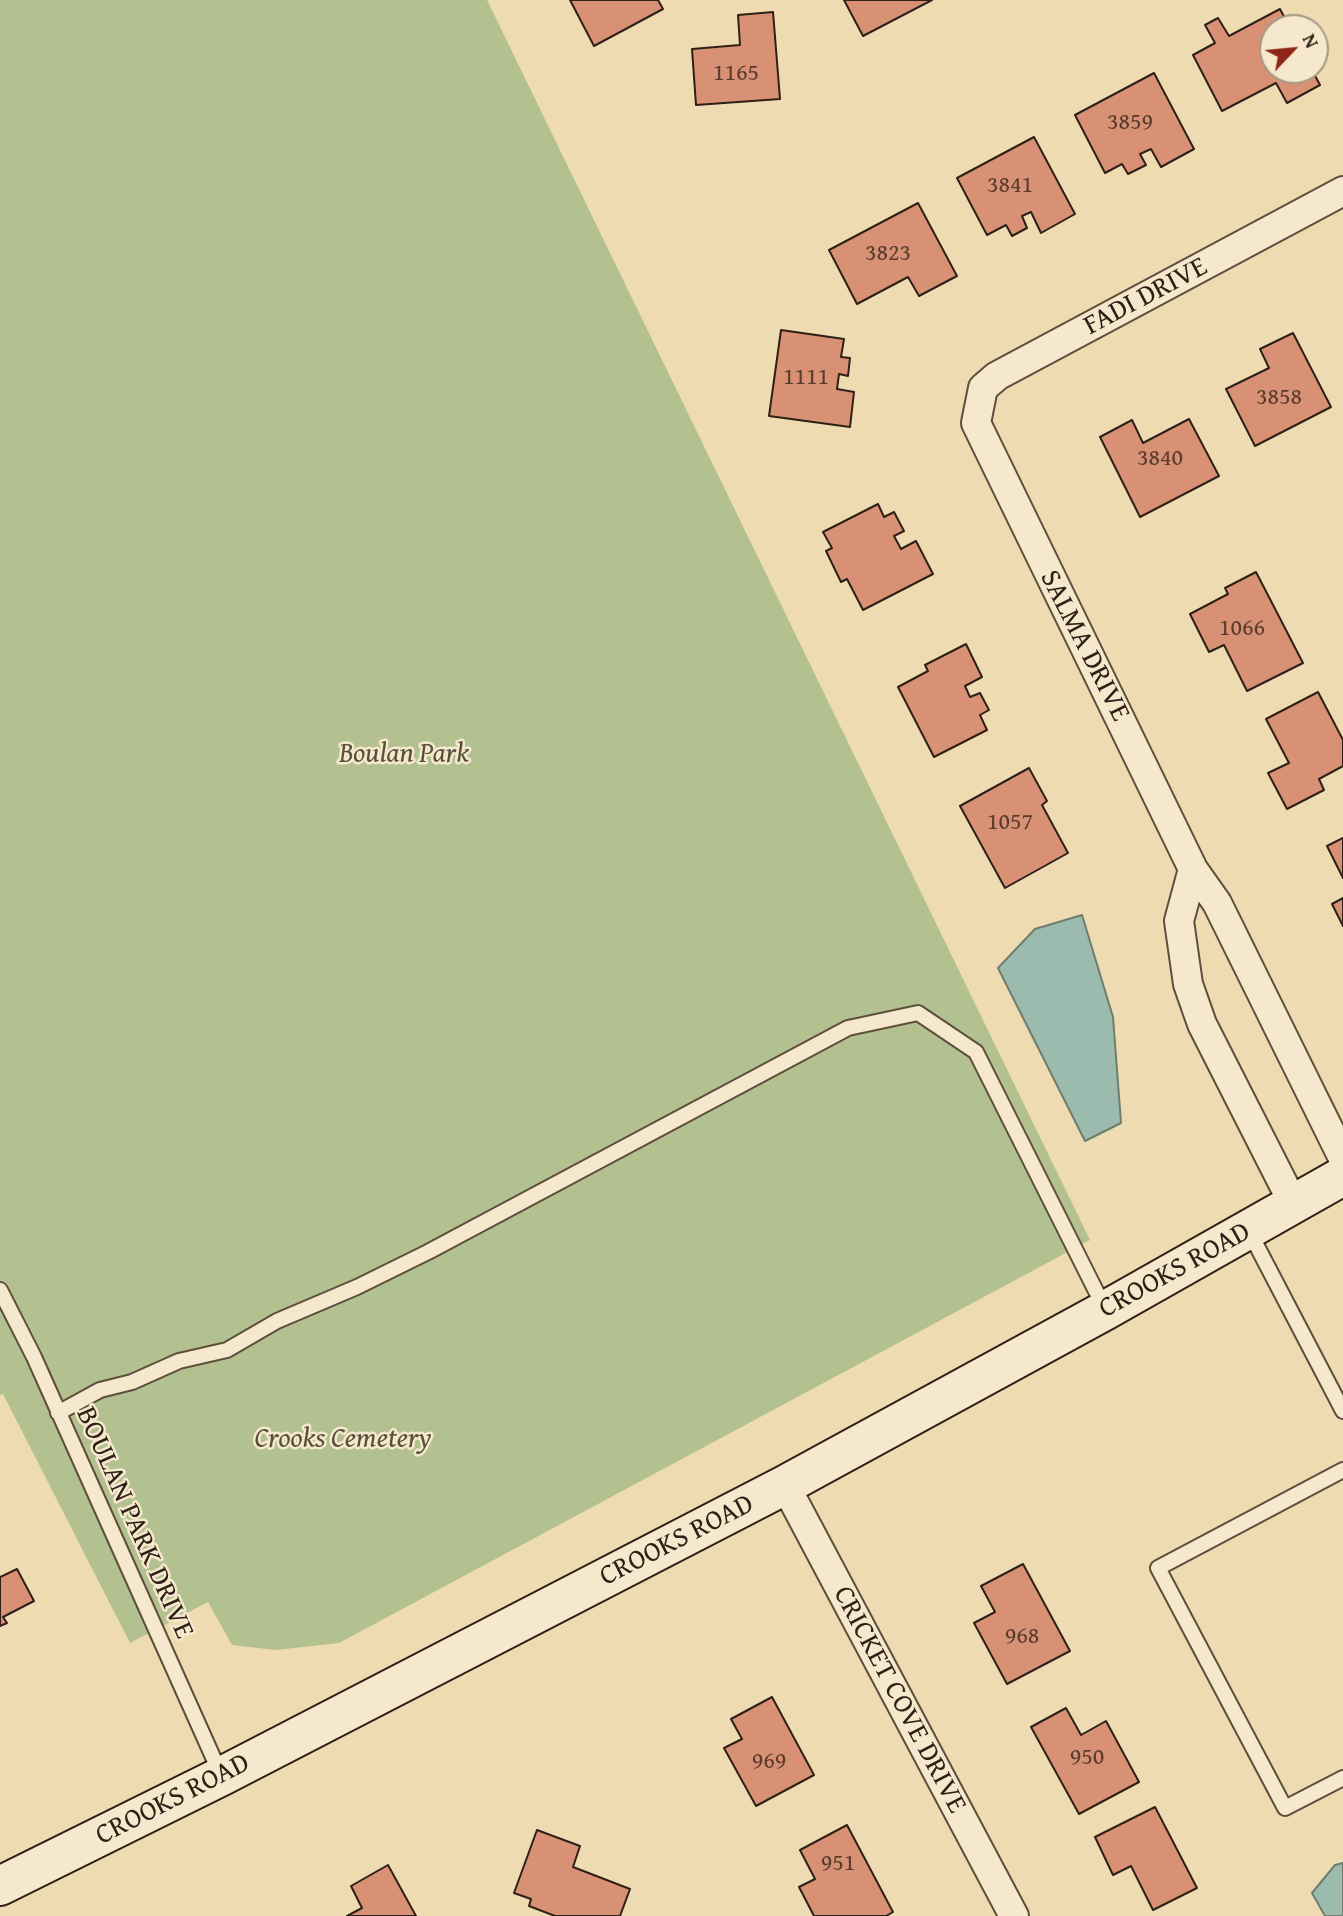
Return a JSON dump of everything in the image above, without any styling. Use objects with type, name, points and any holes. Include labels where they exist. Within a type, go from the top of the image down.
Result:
[{"type":"main road","name":"CROOKS ROAD","points":[[0,1886],[222,1776],[785,1485],[1106,1310],[1343,1176]]},
{"type":"street","name":"FADI DRIVE","points":[[976,423],[977,405],[983,388],[997,376],[1343,191]]},
{"type":"street","name":"SALMA DRIVE","points":[[976,423],[1192,869],[1217,904],[1343,1158]]},
{"type":"street","points":[[1192,869],[1179,921],[1188,984],[1202,1024],[1293,1203]]},
{"type":"street","name":"CRICKET COVE DRIVE","points":[[785,1485],[1014,1916]]},
{"type":"lane","points":[[58,1413],[100,1390],[132,1382],[179,1361],[227,1350],[277,1321],[404,1264],[848,1028],[918,1013],[976,1052],[1106,1310]]},
{"type":"lane","points":[[1248,1230],[1343,1411]]},
{"type":"lane","name":"BOULAN PARK DRIVE","points":[[0,1290],[34,1357],[222,1776]]},
{"type":"lane","points":[[1343,1470],[1158,1568],[1285,1808],[1343,1778]]},
{"type":"green space","name":"Boulan Park","points":[[0,0],[487,0],[1090,1240],[339,1643],[276,1650],[232,1645],[208,1602],[130,1643],[3,1394],[0,1395]]},
{"type":"shaded area","points":[[1082,915],[1113,1017],[1121,1123],[1085,1141],[998,968],[1035,929]]},
{"type":"shaded area","points":[[1343,1863],[1343,1916],[1325,1916],[1312,1893],[1335,1865]]},
{"type":"building","points":[[570,0],[658,0],[663,9],[594,46]]},
{"type":"building","points":[[844,0],[932,0],[863,36]]},
{"type":"building","points":[[773,12],[780,99],[696,105],[692,49],[740,45],[738,15]]},
{"type":"building","points":[[1218,18],[1229,36],[1259,20],[1259,84],[1274,84],[1222,111],[1193,55],[1215,43],[1205,25]]},
{"type":"building","points":[[1154,73],[1194,149],[1161,167],[1151,149],[1140,154],[1146,165],[1128,174],[1122,164],[1105,173],[1075,115]]},
{"type":"building","points":[[1277,84],[1319,84],[1320,85],[1287,103]]},
{"type":"building","points":[[1034,137],[1075,214],[1041,233],[1031,212],[1022,216],[1027,228],[1012,236],[1006,225],[987,235],[957,178]]},
{"type":"building","points":[[918,203],[957,276],[919,296],[908,277],[857,304],[829,250]]},
{"type":"building","points":[[781,330],[844,339],[841,357],[850,358],[848,376],[839,374],[837,389],[854,392],[850,427],[769,416]]},
{"type":"building","points":[[1293,333],[1331,407],[1255,446],[1226,389],[1269,368],[1260,349]]},
{"type":"building","points":[[1189,419],[1219,476],[1140,517],[1100,437],[1132,420],[1143,443]]},
{"type":"building","points":[[878,504],[884,517],[894,512],[904,531],[894,536],[901,549],[916,541],[933,574],[863,610],[847,579],[841,582],[826,551],[832,548],[823,532]]},
{"type":"building","points":[[1256,572],[1303,663],[1247,691],[1224,645],[1209,652],[1190,614],[1228,594],[1225,588]]},
{"type":"building","points":[[966,644],[982,677],[965,686],[970,697],[980,693],[989,710],[980,715],[987,730],[934,757],[898,687],[928,671],[925,665]]},
{"type":"building","points":[[1318,692],[1343,740],[1343,766],[1319,779],[1324,790],[1287,809],[1268,773],[1289,763],[1266,719]]},
{"type":"building","points":[[1029,768],[1047,801],[1042,805],[1068,853],[1005,888],[960,806]]},
{"type":"building","points":[[1343,838],[1343,878],[1327,846]]},
{"type":"building","points":[[1343,898],[1343,926],[1332,904]]},
{"type":"building","points":[[1023,1564],[1070,1651],[1007,1684],[974,1623],[995,1612],[981,1586]]},
{"type":"building","points":[[17,1569],[34,1601],[3,1617],[7,1623],[0,1626],[0,1577]]},
{"type":"building","points":[[772,1697],[814,1775],[756,1806],[724,1748],[742,1739],[731,1719]]},
{"type":"building","points":[[1066,1708],[1081,1735],[1106,1721],[1139,1782],[1079,1814],[1031,1727]]},
{"type":"building","points":[[1155,1807],[1197,1888],[1153,1910],[1131,1866],[1113,1875],[1095,1837]]},
{"type":"building","points":[[847,1825],[893,1912],[886,1916],[814,1916],[799,1887],[815,1879],[800,1850]]},
{"type":"building","points":[[537,1830],[580,1846],[573,1867],[630,1889],[620,1916],[555,1916],[529,1906],[531,1899],[514,1893]]},
{"type":"building","points":[[388,1865],[416,1916],[347,1916],[362,1908],[351,1886]]},
{"type":"park label","name":"Crooks Cemetery","points":[[343,1440]]}]
